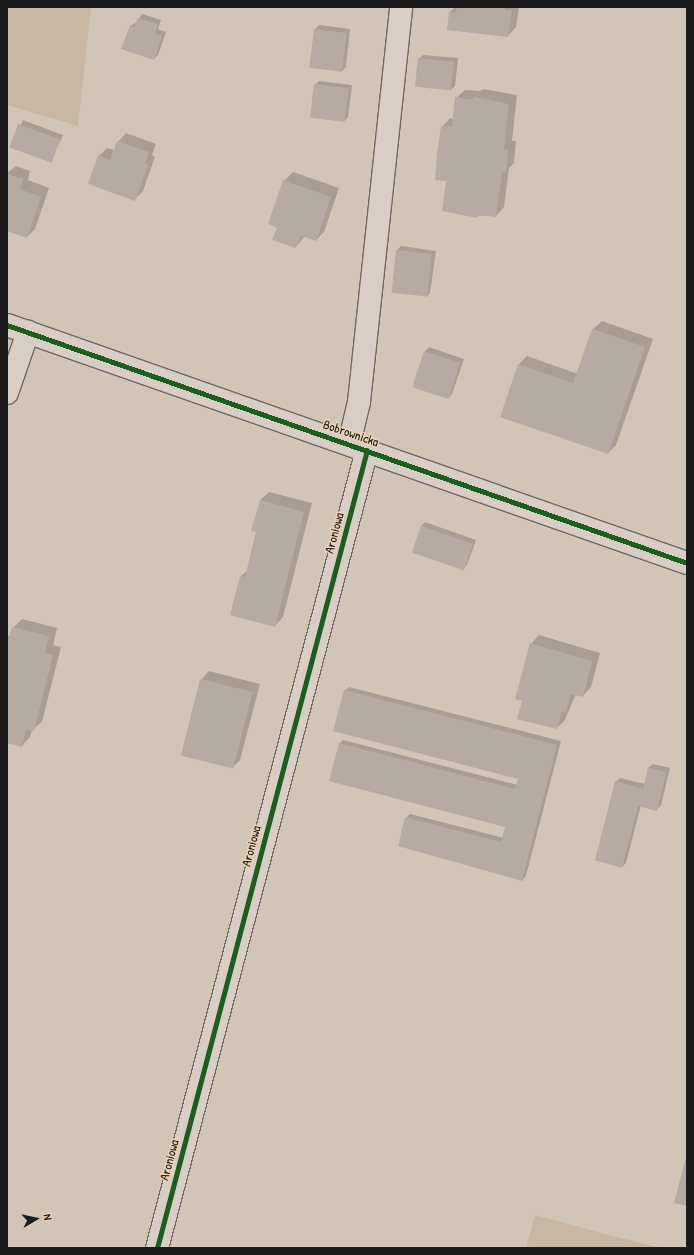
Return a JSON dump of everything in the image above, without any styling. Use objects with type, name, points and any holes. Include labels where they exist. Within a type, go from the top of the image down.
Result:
[{"type":"street","name":"Aroniowa","points":[[157,1248],[358,447],[359,402],[401,7]]},
{"type":"street","name":"Bobrownicka","points":[[7,325],[687,563]]},
{"type":"street","points":[[7,393],[28,332]]},
{"type":"shaded area","points":[[7,7],[91,7],[78,126],[7,105]]},
{"type":"shaded area","points":[[535,1215],[617,1237],[661,1248],[526,1248]]},
{"type":"building","points":[[457,7],[505,7],[505,10],[512,10],[508,37],[447,30],[449,12],[456,12]]},
{"type":"building","points":[[137,18],[158,24],[155,33],[162,36],[154,60],[121,49],[130,25],[135,27]]},
{"type":"building","points":[[314,29],[347,33],[342,72],[309,68]]},
{"type":"building","points":[[418,58],[454,62],[451,91],[415,87]]},
{"type":"building","points":[[314,84],[349,88],[345,122],[310,118]]},
{"type":"building","points":[[455,97],[473,100],[474,97],[509,104],[504,149],[508,149],[506,172],[502,172],[496,217],[478,215],[478,218],[442,211],[446,181],[435,180],[437,153],[441,126],[452,127]]},
{"type":"building","points":[[18,124],[60,139],[52,163],[9,147]]},
{"type":"building","points":[[117,141],[149,152],[145,163],[148,165],[135,201],[88,184],[98,155],[110,160]]},
{"type":"building","points":[[7,174],[23,179],[20,189],[41,197],[27,238],[7,231]]},
{"type":"building","points":[[283,180],[331,197],[316,241],[301,236],[296,248],[272,240],[277,228],[268,224]]},
{"type":"building","points":[[396,250],[432,254],[427,297],[392,293]]},
{"type":"building","points":[[592,329],[645,347],[608,454],[500,417],[518,364],[573,383]]},
{"type":"building","points":[[424,351],[460,363],[448,399],[412,387]]},
{"type":"building","points":[[260,500],[304,512],[275,627],[230,615],[240,576],[245,577],[256,532],[251,531]]},
{"type":"building","points":[[421,526],[473,544],[464,570],[412,552]]},
{"type":"building","points":[[12,627],[49,636],[45,653],[53,655],[34,731],[26,730],[22,747],[7,743],[7,644]]},
{"type":"building","points":[[530,643],[592,661],[583,697],[571,694],[566,712],[562,711],[557,729],[517,719],[522,701],[515,699]]},
{"type":"building","points":[[200,679],[252,692],[233,769],[181,756]]},
{"type":"building","points":[[344,690],[557,745],[522,881],[398,846],[405,817],[501,842],[505,827],[329,781],[339,743],[515,789],[518,779],[333,731]]},
{"type":"building","points":[[648,768],[666,772],[657,811],[638,806],[622,868],[595,860],[615,781],[643,789]]},
{"type":"building","points":[[687,1157],[687,1206],[674,1203]]},
{"type":"cycle path","points":[[7,325],[687,563]]},
{"type":"cycle path","points":[[157,1248],[367,450]]}]
